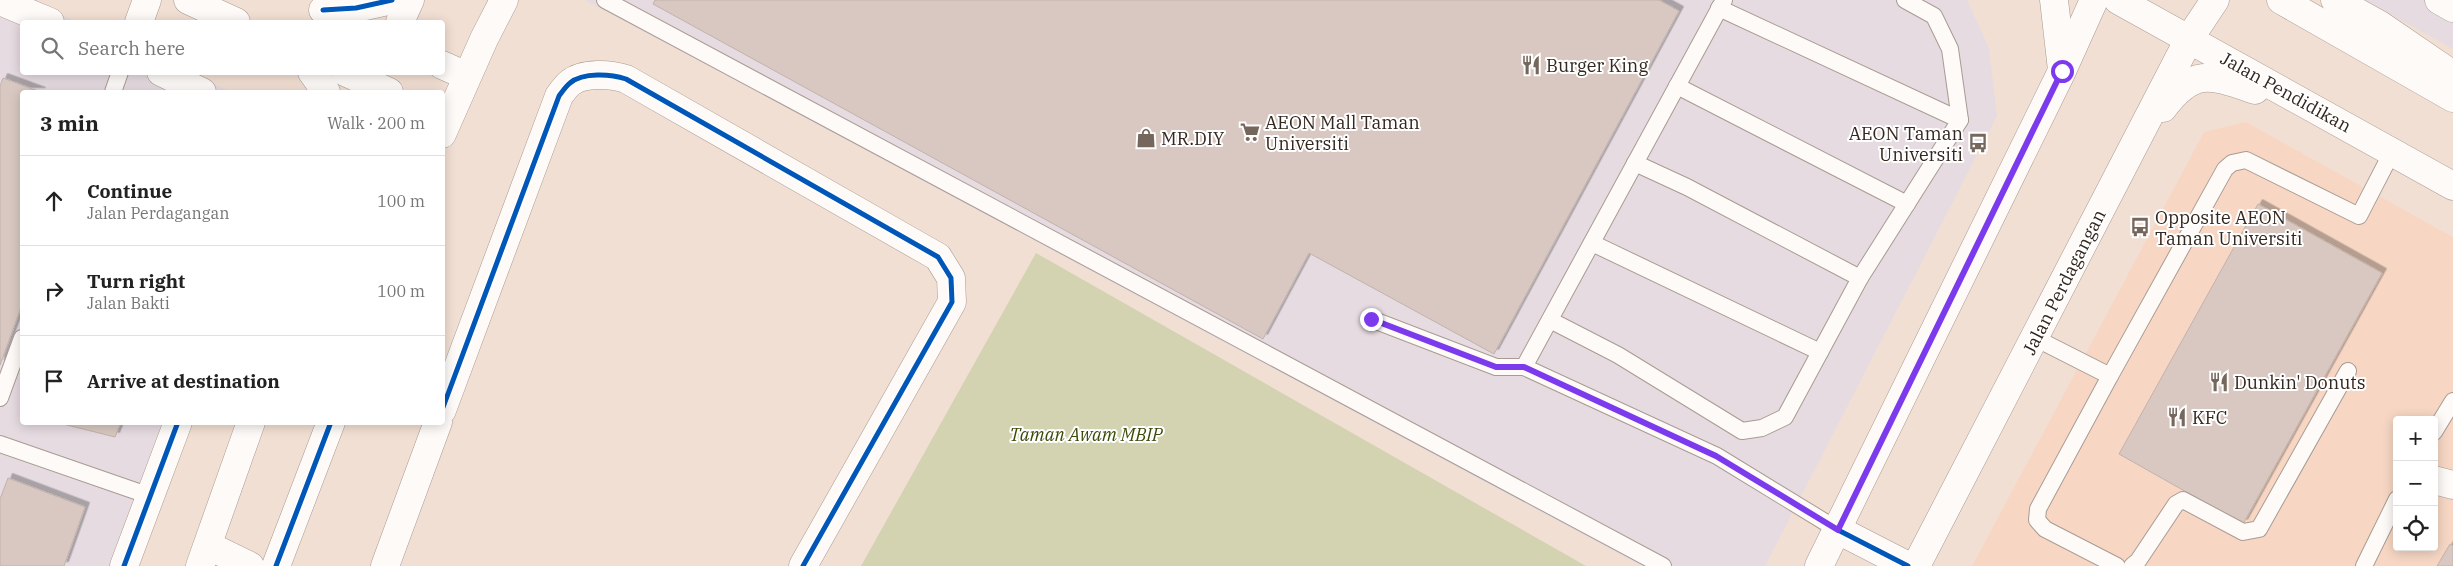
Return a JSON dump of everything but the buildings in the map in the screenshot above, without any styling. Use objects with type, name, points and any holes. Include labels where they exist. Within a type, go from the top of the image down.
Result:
[{"type":"street","points":[[140,20],[147,0]]},
{"type":"street","points":[[188,0],[232,20]]},
{"type":"street","points":[[312,5],[356,8],[392,0]]},
{"type":"street","points":[[401,20],[410,0]]},
{"type":"street","points":[[445,121],[504,0]]},
{"type":"street","points":[[2054,0],[2062,71]]},
{"type":"street","points":[[1819,566],[2062,71],[2094,0]]},
{"type":"street","name":"Jalan Pendidikan","points":[[2118,0],[2453,186]]},
{"type":"street","name":"Jalan Perdagangan","points":[[1916,566],[2189,39],[2215,0]]},
{"type":"street","points":[[2281,0],[2453,98]]},
{"type":"street","points":[[2335,0],[2380,25],[2453,76]]},
{"type":"street","points":[[2438,0],[2453,8]]},
{"type":"street","points":[[0,1],[45,20]]},
{"type":"street","points":[[312,5],[346,20]]},
{"type":"street","points":[[445,66],[467,76]]},
{"type":"street","points":[[167,75],[198,90]]},
{"type":"street","points":[[314,75],[325,90]]},
{"type":"street","points":[[352,75],[380,86]]},
{"type":"street","points":[[445,402],[559,96],[570,82],[584,78],[613,75],[626,79],[938,257],[951,278],[952,302],[803,566]]},
{"type":"street","points":[[2133,148],[2175,92],[2194,79],[2218,77],[2319,110]]},
{"type":"street","points":[[124,566],[177,425]]},
{"type":"street","points":[[250,425],[204,556],[250,566]]},
{"type":"street","points":[[276,566],[330,425]]},
{"type":"street","points":[[385,566],[437,425]]},
{"type":"street","points":[[2438,481],[2453,485]]},
{"type":"street","points":[[1838,530],[1908,566]]},
{"type":"lane","points":[[604,0],[1663,566]]},
{"type":"lane","points":[[1550,320],[1618,355],[1742,431],[1762,428],[1785,418],[1860,278],[1960,120],[1953,67],[1946,41],[1934,16],[1905,0]]},
{"type":"lane","points":[[1524,367],[1722,4],[1960,120]]},
{"type":"lane","points":[[114,90],[119,75]]},
{"type":"lane","points":[[1677,86],[1907,204]]},
{"type":"lane","points":[[2117,566],[2045,529],[2037,520],[2038,509],[2225,169],[2232,163],[2246,160],[2359,216],[2392,152]]},
{"type":"lane","points":[[1635,163],[1687,187],[1860,278]]},
{"type":"lane","points":[[1592,243],[1820,352]]},
{"type":"lane","points":[[1371,319],[1496,367],[1524,367],[1716,456],[1838,530]]},
{"type":"lane","points":[[2035,338],[2110,376]]},
{"type":"lane","points":[[0,398],[20,343]]},
{"type":"lane","points":[[2132,566],[2138,562],[2176,504],[2184,500],[2243,532],[2259,529],[2348,371]]},
{"type":"lane","points":[[2438,425],[2453,401]]},
{"type":"lane","points":[[0,444],[150,496]]},
{"type":"lane","points":[[2364,566],[2394,506]]},
{"type":"shaded area","points":[[0,0],[27,0],[72,20],[20,20],[20,75],[193,75],[227,90],[20,90],[20,425],[191,425],[137,566],[0,566]]},
{"type":"shaded area","points":[[585,0],[1967,0],[1989,48],[1997,116],[1765,566],[1642,566]]},
{"type":"shaded area","points":[[2365,0],[2453,0],[2453,49]]},
{"type":"shaded area","points":[[2246,122],[2453,237],[2453,566],[1972,566],[2204,132]]},
{"type":"green space","name":"Taman Awam MBIP","points":[[1036,253],[1586,566],[861,566]]},
{"type":"cycle path","points":[[323,10],[356,8],[392,0]]},
{"type":"cycle path","points":[[445,402],[559,96],[570,83],[582,77],[605,75],[626,79],[938,257],[951,278],[952,302],[803,566]]},
{"type":"cycle path","points":[[124,566],[177,425]]},
{"type":"cycle path","points":[[276,566],[330,425]]},
{"type":"cycle path","points":[[1838,530],[1908,566]]},
{"type":"place","name":"Burger King","points":[[1531,65]]},
{"type":"place","name":"AEON Mall Taman Universiti","points":[[1250,132]]},
{"type":"place","name":"MR.DIY","points":[[1146,138]]},
{"type":"place","name":"AEON Taman Universiti","points":[[1978,143]]},
{"type":"place","name":"Opposite AEON Taman Universiti","points":[[2140,227]]},
{"type":"place","name":"Dunkin' Donuts","points":[[2219,382]]},
{"type":"place","name":"KFC","points":[[2177,417]]},
{"type":"route","points":[[1371,319],[1496,367],[1524,367],[1716,456],[1838,530],[2062,71]]}]
